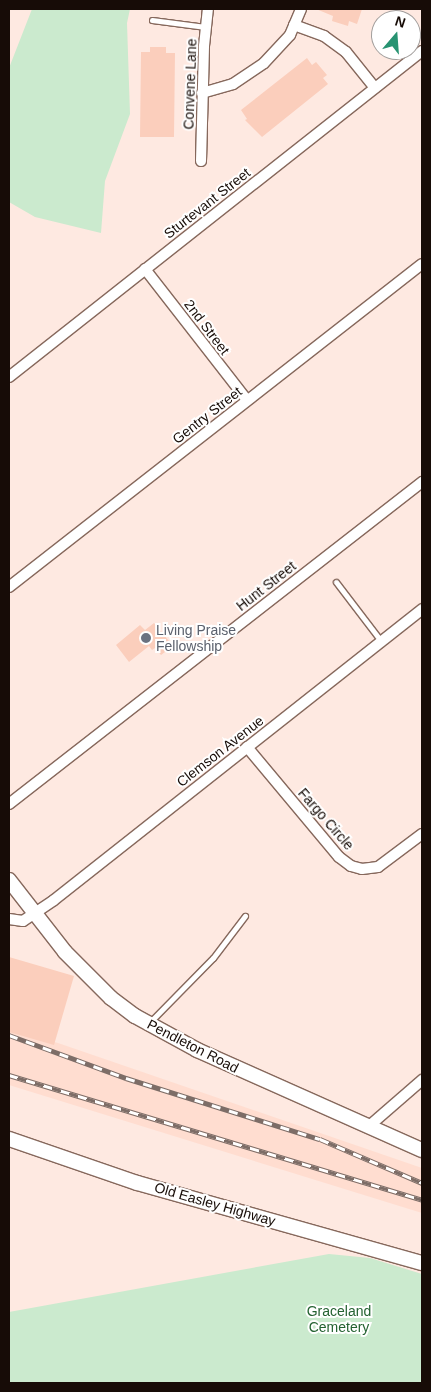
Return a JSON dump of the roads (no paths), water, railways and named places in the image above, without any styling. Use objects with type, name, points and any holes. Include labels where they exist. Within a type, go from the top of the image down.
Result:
[{"type":"street","name":"Convene Lane","points":[[201,161],[202,93],[208,9]]},
{"type":"street","points":[[202,93],[233,84],[264,63],[290,35],[301,9]]},
{"type":"street","points":[[294,25],[324,36],[346,52],[375,88]]},
{"type":"street","name":"Sturtevant Street","points":[[9,377],[422,51]]},
{"type":"street","name":"Gentry Street","points":[[9,587],[422,264]]},
{"type":"street","name":"2nd Street","points":[[146,269],[247,400]]},
{"type":"street","name":"Hunt Street","points":[[9,804],[422,482]]},
{"type":"street","name":"Clemson Avenue","points":[[35,913],[422,609]]},
{"type":"street","name":"Fargo Circle","points":[[247,747],[339,857],[350,866],[362,869],[378,867],[422,834]]},
{"type":"street","name":"Pendleton Road","points":[[9,880],[90,978],[148,1024],[197,1050],[422,1150]]},
{"type":"street","points":[[9,920],[23,920],[35,913]]},
{"type":"street","points":[[368,1127],[422,1080]]},
{"type":"street","name":"Old Easley Highway","points":[[9,1139],[137,1182],[422,1263]]},
{"type":"lane","points":[[152,20],[206,27]]},
{"type":"lane","points":[[336,582],[381,641]]},
{"type":"lane","points":[[148,1024],[213,958],[245,916]]},
{"type":"railway","points":[[9,1035],[126,1078],[320,1139],[422,1183]]},
{"type":"railway","points":[[9,1075],[422,1200]]},
{"type":"place","name":"Living Praise Fellowship","points":[[146,638]]},
{"type":"park label","name":"Graceland Cemetery","points":[[339,1319]]}]
